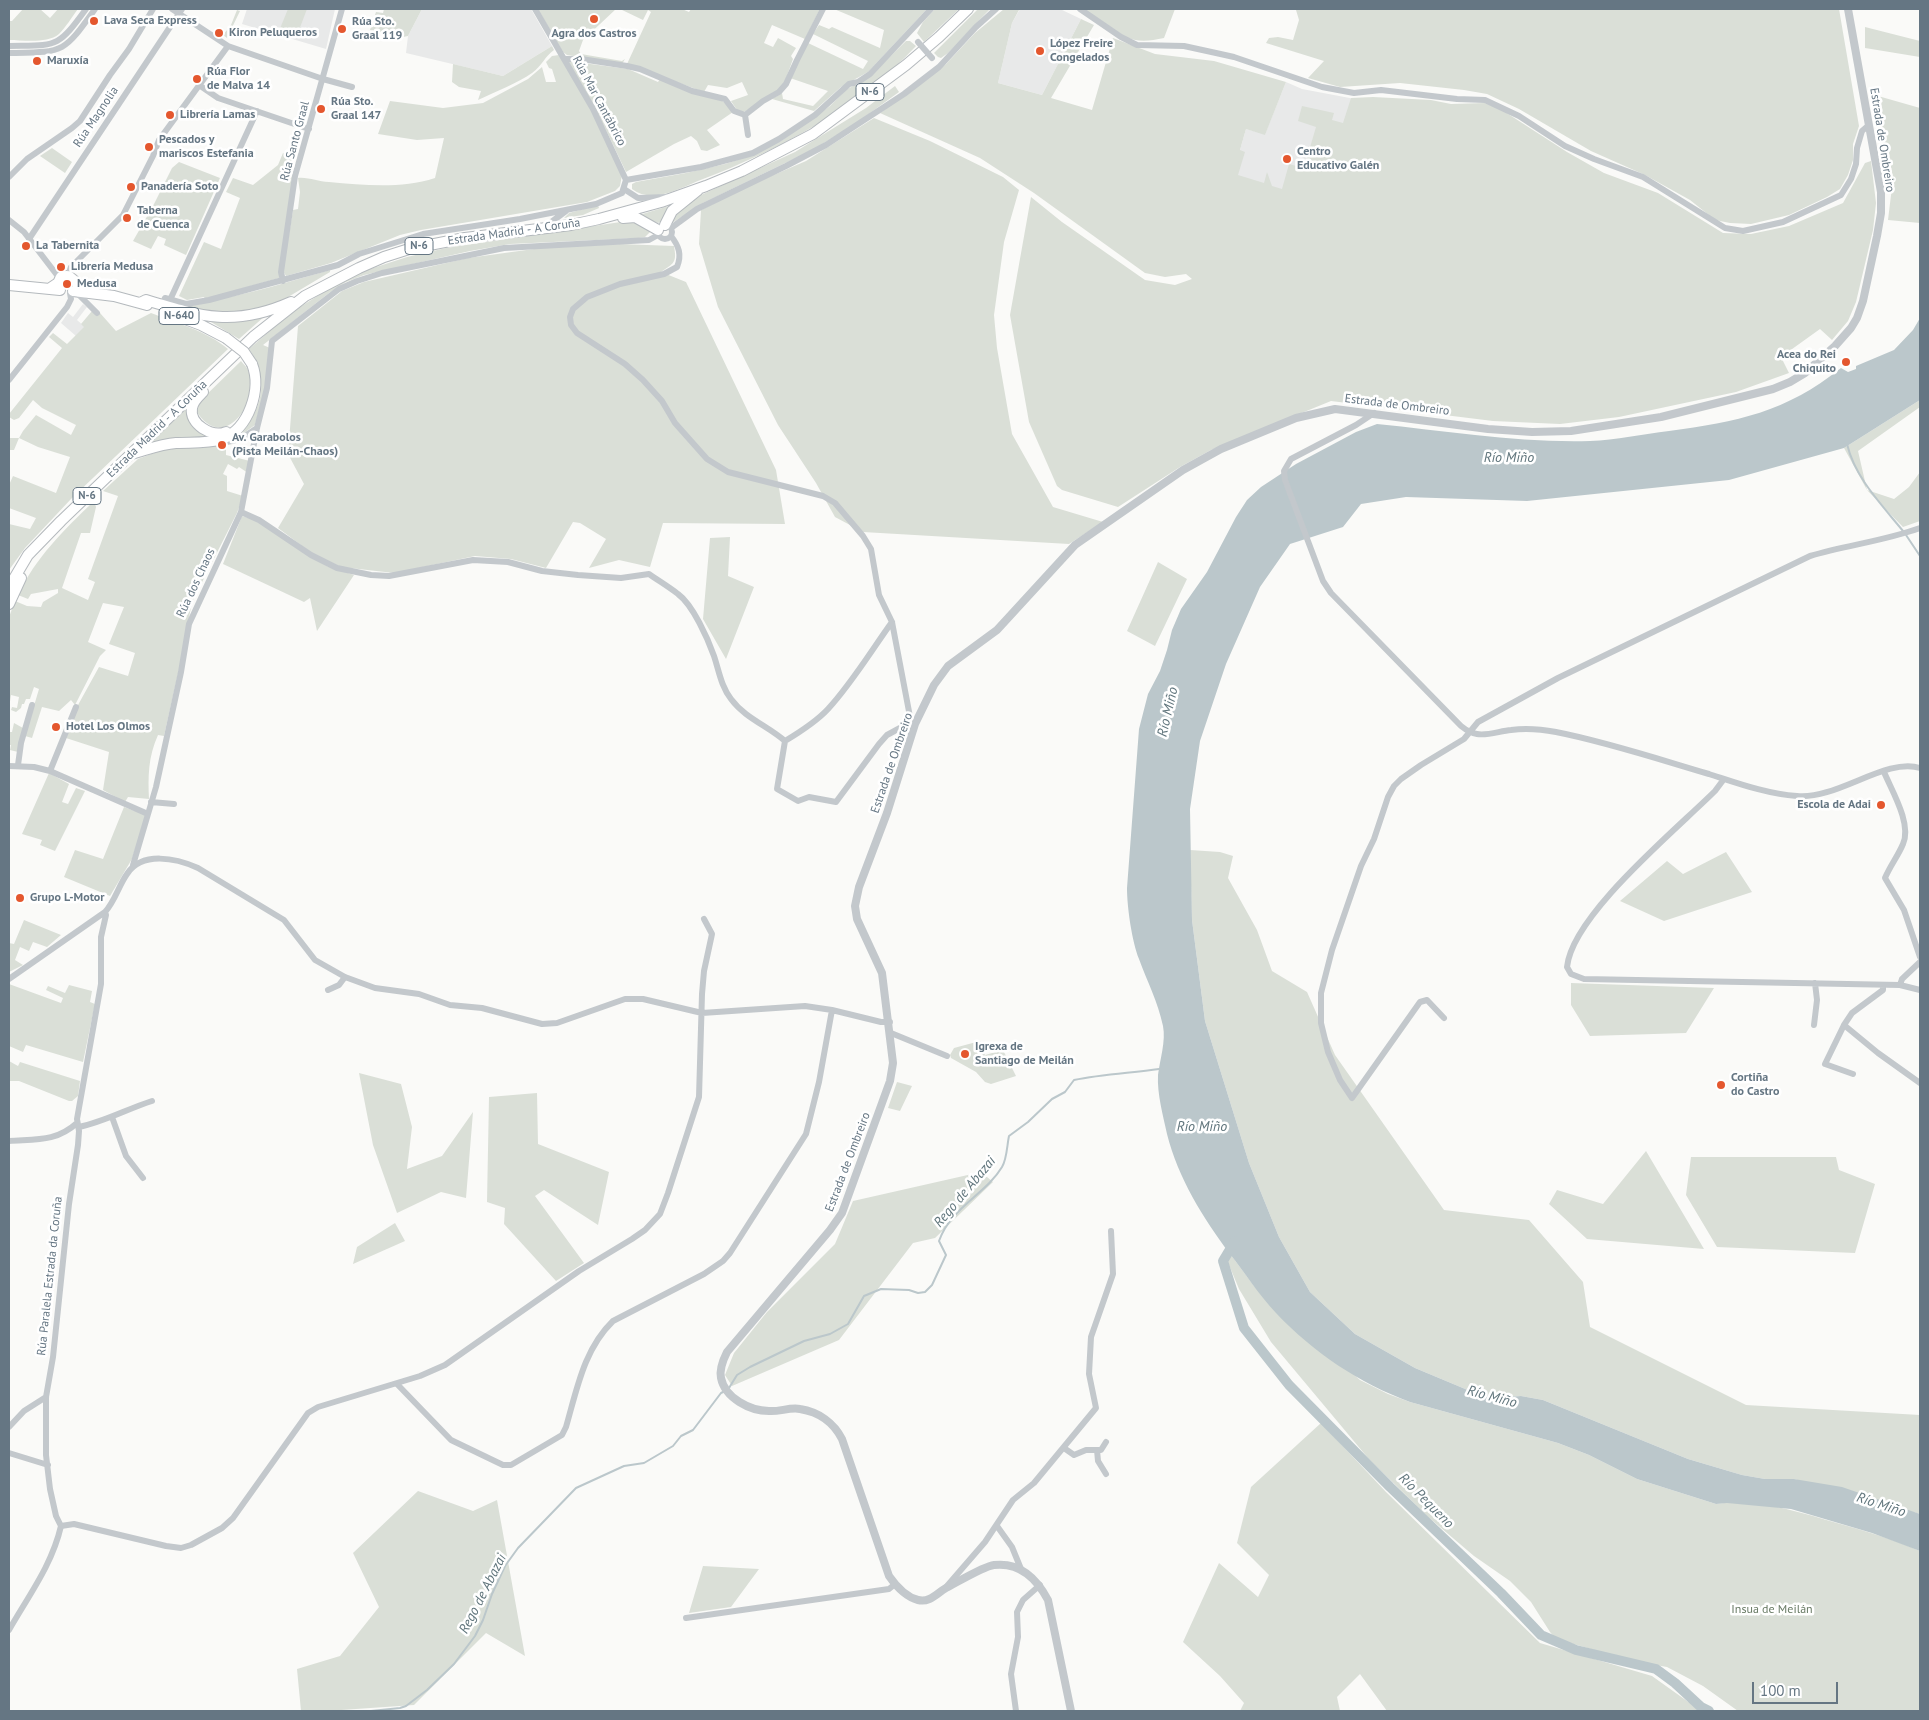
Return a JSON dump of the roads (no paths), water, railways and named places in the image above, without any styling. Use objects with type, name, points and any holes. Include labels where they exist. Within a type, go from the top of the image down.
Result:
[{"type":"highway","name":"Estrada Madrid - A Coruña","points":[[9,587],[21,564],[44,538],[253,337],[305,296],[359,268],[409,249],[465,238],[571,225],[599,219],[642,208],[742,171],[813,134],[906,65],[968,9]]},
{"type":"highway","points":[[599,219],[615,220],[635,217],[663,229],[672,212],[700,188]]},
{"type":"highway","name":"N-640","points":[[9,283],[28,286],[66,286],[140,303],[188,320],[222,335],[244,352],[252,364],[256,379],[252,404],[238,426]]},
{"type":"highway","points":[[140,303],[146,300],[166,301],[199,315],[230,318],[262,313],[305,296]]},
{"type":"highway","points":[[232,357],[216,379],[196,400],[191,411],[194,418],[208,431],[222,434],[238,426]]},
{"type":"highway","points":[[130,454],[174,443],[207,442],[228,435],[238,426]]},
{"type":"highway","name":"Estrada Madrid - A Coruña","points":[[9,604],[28,564],[44,538]]},
{"type":"highway","points":[[9,577],[21,564]]},
{"type":"street","points":[[9,46],[46,45],[57,42],[62,39],[86,9]]},
{"type":"street","points":[[9,53],[46,52],[64,47],[72,41],[95,9]]},
{"type":"street","points":[[9,177],[27,159],[80,121],[154,9]]},
{"type":"street","points":[[172,9],[181,11],[228,46],[352,87]]},
{"type":"street","name":"Rúa Santo Graal","points":[[283,281],[281,272],[295,176],[324,79],[342,9]]},
{"type":"street","name":"Rúa Mar Cantábrico","points":[[535,9],[593,109],[626,180]]},
{"type":"street","points":[[745,115],[763,101],[780,92],[786,84],[822,9]]},
{"type":"street","points":[[257,111],[166,301],[195,303],[283,281],[338,265],[359,254],[423,234],[520,219],[596,204],[622,193],[626,180],[701,167],[753,153],[779,139],[815,115],[845,88],[870,74],[931,9]]},
{"type":"street","points":[[663,229],[697,209],[826,145],[904,94],[939,67],[976,27],[996,9]]},
{"type":"street","points":[[1080,9],[1121,37],[1137,45],[1184,46],[1210,51],[1234,57],[1322,87],[1354,93],[1381,90],[1457,99],[1485,100],[1519,116],[1565,146],[1594,159],[1643,176],[1725,228],[1743,231],[1783,222],[1841,195],[1851,179],[1856,164],[1857,148],[1862,130],[1869,125]]},
{"type":"street","name":"Estrada de Ombreiro","points":[[1021,1569],[994,1565],[984,1568],[944,1589],[930,1599],[919,1600],[907,1594],[889,1576],[842,1439],[836,1427],[818,1415],[800,1409],[769,1411],[756,1409],[734,1398],[725,1388],[721,1377],[722,1364],[726,1352],[842,1214],[890,1081],[893,1063],[891,1033],[882,972],[857,919],[855,906],[859,887],[887,813],[913,723],[934,685],[948,666],[997,630],[1075,545],[1182,470],[1221,448],[1296,418],[1335,409],[1488,429],[1532,432],[1571,431],[1661,417],[1773,389],[1805,373],[1835,346],[1851,328],[1863,301],[1881,213],[1881,192],[1848,9]]},
{"type":"street","name":"Rúa Magnolia","points":[[29,239],[181,11]]},
{"type":"street","points":[[909,32],[939,67]]},
{"type":"street","points":[[46,45],[46,52]]},
{"type":"street","points":[[9,380],[67,307],[71,299],[66,286],[71,267],[123,215],[153,156],[159,140],[228,46]]},
{"type":"street","points":[[564,59],[581,59],[640,69],[692,91],[725,100],[734,110],[745,115]]},
{"type":"street","points":[[199,85],[218,98],[309,129]]},
{"type":"street","points":[[745,115],[748,135]]},
{"type":"street","points":[[624,189],[638,198],[675,196]]},
{"type":"street","points":[[544,228],[568,209]]},
{"type":"street","points":[[9,220],[29,239],[66,286],[80,296],[97,313]]},
{"type":"street","points":[[663,229],[663,240],[671,236]]},
{"type":"street","points":[[663,229],[678,244],[680,253],[677,267],[664,274],[620,284],[588,297],[578,303],[573,309],[570,317],[571,325],[577,333],[625,364],[643,380],[662,401],[675,423],[707,460],[728,472],[823,496],[835,504],[863,536],[871,549],[880,596],[892,622],[913,723],[886,735],[836,802],[809,797],[798,801],[777,789],[785,742],[812,724],[827,710],[840,695],[892,622]]},
{"type":"street","name":"Rúa dos Chaos","points":[[105,912],[112,904],[133,865],[148,814],[181,672],[189,624],[241,512],[257,428],[267,388],[272,341],[339,289],[382,274],[504,248],[649,240],[663,229]]},
{"type":"street","points":[[1374,413],[1356,425],[1291,459],[1283,475],[1323,581],[1331,593],[1460,726],[1480,735],[1539,728],[1580,737],[1724,779],[1797,796],[1815,796],[1884,772],[1914,766],[1920,768]]},
{"type":"street","points":[[222,438],[224,442],[230,442],[244,437],[257,428]]},
{"type":"street","points":[[241,512],[259,520],[311,555],[337,568],[371,575],[389,576],[473,560],[508,562],[542,571],[621,578],[649,574],[680,595],[701,625],[714,657],[720,680],[731,699],[752,720],[776,733],[785,742]]},
{"type":"street","points":[[1444,1018],[1427,1000],[1420,1002],[1352,1098],[1340,1080],[1328,1052],[1321,1023],[1321,993],[1332,950],[1361,866],[1374,839],[1394,786],[1421,765],[1464,739],[1478,722],[1558,678],[1798,562],[1838,548],[1880,540],[1920,528]]},
{"type":"street","points":[[18,765],[21,743],[32,705]]},
{"type":"street","points":[[50,770],[76,707]]},
{"type":"street","points":[[9,766],[18,765],[50,770],[148,814]]},
{"type":"street","points":[[1884,772],[1899,806],[1907,831],[1904,842],[1885,878],[1904,910],[1920,957]]},
{"type":"street","points":[[1724,779],[1716,791],[1617,886],[1591,916],[1572,946],[1567,967],[1571,974],[1584,979],[1903,985],[1920,990]]},
{"type":"street","points":[[151,802],[174,804]]},
{"type":"street","points":[[133,865],[168,858],[185,862],[284,920],[315,960],[345,976],[375,988],[419,994],[450,1005],[482,1008],[542,1024],[557,1023],[626,999],[643,999],[702,1013],[805,1006],[832,1010],[881,1022],[890,1022]]},
{"type":"street","points":[[9,979],[105,912]]},
{"type":"street","name":"Rúa Paralela Estrada da Coruña","points":[[61,1526],[56,1516],[50,1489],[46,1455],[46,1397],[54,1358],[68,1204],[78,1145],[78,1125],[102,984],[101,937],[105,912]]},
{"type":"street","points":[[9,1630],[48,1565],[61,1526],[74,1524],[166,1546],[181,1548],[191,1545],[222,1528],[232,1518],[308,1413],[318,1407],[397,1384],[445,1365],[580,1271],[632,1239],[660,1214],[699,1097],[704,971],[712,934],[704,919]]},
{"type":"street","points":[[1903,985],[1902,979],[1920,962]]},
{"type":"street","points":[[328,990],[339,986],[345,976]]},
{"type":"street","points":[[1814,1025],[1817,1000],[1815,983]]},
{"type":"street","points":[[1853,1074],[1825,1064],[1852,1013],[1883,990],[1883,986]]},
{"type":"street","points":[[397,1384],[451,1440],[503,1465],[511,1465],[562,1435],[587,1358],[606,1328],[613,1321],[680,1288],[723,1261],[806,1134],[819,1082],[832,1010]]},
{"type":"street","points":[[1844,1025],[1878,1053],[1920,1083]]},
{"type":"street","points":[[891,1033],[947,1056]]},
{"type":"street","points":[[9,1142],[58,1136],[78,1125],[112,1117],[120,1112],[152,1101]]},
{"type":"street","points":[[112,1117],[126,1156],[143,1178]]},
{"type":"street","points":[[944,1589],[985,1542],[1013,1500],[1034,1483],[1096,1408],[1089,1374],[1090,1337],[1113,1274],[1111,1231]]},
{"type":"street","points":[[9,1427],[24,1411],[46,1397]]},
{"type":"street","points":[[1064,1448],[1074,1455],[1086,1450],[1101,1450],[1106,1442]]},
{"type":"street","points":[[1097,1450],[1098,1461],[1106,1474]]},
{"type":"street","points":[[9,1452],[48,1465]]},
{"type":"street","points":[[996,1526],[1012,1547],[1021,1569],[1040,1585],[1048,1600],[1071,1711]]},
{"type":"street","points":[[686,1618],[800,1600],[889,1589],[895,1584]]},
{"type":"street","points":[[1016,1711],[1011,1674],[1018,1638],[1017,1612],[1023,1600],[1040,1585]]},
{"type":"water","name":"Río Miño","points":[[1920,318],[1920,400],[1844,448],[1729,480],[1527,501],[1406,497],[1361,504],[1343,527],[1290,544],[1260,587],[1226,664],[1200,741],[1190,809],[1192,920],[1205,1021],[1249,1163],[1279,1237],[1310,1292],[1355,1334],[1415,1368],[1482,1396],[1494,1398],[1521,1396],[1543,1400],[1688,1459],[1742,1475],[1765,1479],[1794,1479],[1842,1487],[1920,1514],[1920,1551],[1872,1533],[1791,1509],[1727,1503],[1716,1504],[1637,1479],[1589,1455],[1558,1443],[1410,1402],[1355,1376],[1306,1341],[1270,1306],[1230,1254],[1192,1197],[1178,1166],[1167,1134],[1158,1090],[1158,1075],[1164,1038],[1163,1026],[1134,943],[1127,888],[1139,729],[1148,694],[1160,671],[1172,630],[1181,609],[1207,572],[1247,500],[1261,487],[1296,464],[1356,432],[1377,424],[1483,436],[1590,441],[1694,428],[1739,419],[1760,413],[1800,395],[1821,383],[1841,368],[1848,372],[1856,369],[1856,366],[1894,350],[1913,330]]},
{"type":"waterway","points":[[1847,444],[1856,468],[1863,480],[1903,531]]},
{"type":"waterway","points":[[1906,535],[1920,556]]},
{"type":"waterway","name":"Rego de Abazai","points":[[729,1388],[737,1375],[750,1367],[804,1341],[830,1334],[848,1324],[864,1296],[881,1289],[925,1292],[932,1285],[946,1255],[939,1241],[944,1229],[960,1210],[995,1177],[1002,1167],[1009,1136],[1028,1122],[1052,1099],[1065,1092],[1074,1080],[1159,1069]]},
{"type":"waterway","name":"Río Pequeno","points":[[1235,1241],[1223,1261],[1244,1328],[1289,1385],[1390,1487],[1501,1593],[1541,1635],[1576,1650],[1656,1669],[1675,1683],[1701,1707],[1709,1711]]},
{"type":"waterway","name":"Rego de Abazai","points":[[371,1711],[406,1706],[427,1690],[454,1664],[475,1636],[505,1566],[518,1548],[576,1488],[624,1466],[644,1463],[673,1446],[681,1436],[693,1430],[721,1393],[725,1391]]},
{"type":"place","name":"Agra dos Castros","points":[[594,19]]},
{"type":"place","name":"Lava Seca Express","points":[[94,21]]},
{"type":"place","name":"Rúa Sto. Graal 119","points":[[342,29]]},
{"type":"place","name":"Kiron Peluqueros","points":[[219,33]]},
{"type":"place","name":"López Freire Congelados","points":[[1040,51]]},
{"type":"place","name":"Maruxía","points":[[37,61]]},
{"type":"place","name":"Rúa Flor de Malva 14","points":[[197,79]]},
{"type":"place","name":"Rúa Sto. Graal 147","points":[[321,109]]},
{"type":"place","name":"Librería Lamas","points":[[170,115]]},
{"type":"place","name":"Pescados y mariscos Estefania","points":[[149,147]]},
{"type":"place","name":"Centro Educativo Galén","points":[[1287,159]]},
{"type":"place","name":"Panadería Soto","points":[[131,187]]},
{"type":"place","name":"Taberna de Cuenca","points":[[127,218]]},
{"type":"place","name":"La Tabernita","points":[[26,246]]},
{"type":"place","name":"Librería Medusa","points":[[61,267]]},
{"type":"place","name":"Medusa","points":[[67,284]]},
{"type":"place","name":"Acea do Rei Chiquito","points":[[1846,362]]},
{"type":"place","name":"Av. Garabolos (Pista Meilán-Chaos)","points":[[222,445]]},
{"type":"place","name":"Hotel Los Olmos","points":[[56,727]]},
{"type":"place","name":"Escola de Adai","points":[[1881,805]]},
{"type":"place","name":"Grupo L-Motor","points":[[20,898]]},
{"type":"place","name":"Igrexa de Santiago de Meilán","points":[[965,1054]]},
{"type":"place","name":"Cortiña do Castro","points":[[1721,1085]]},
{"type":"park label","name":"Insua de Meilán","points":[[1772,1610]]}]
